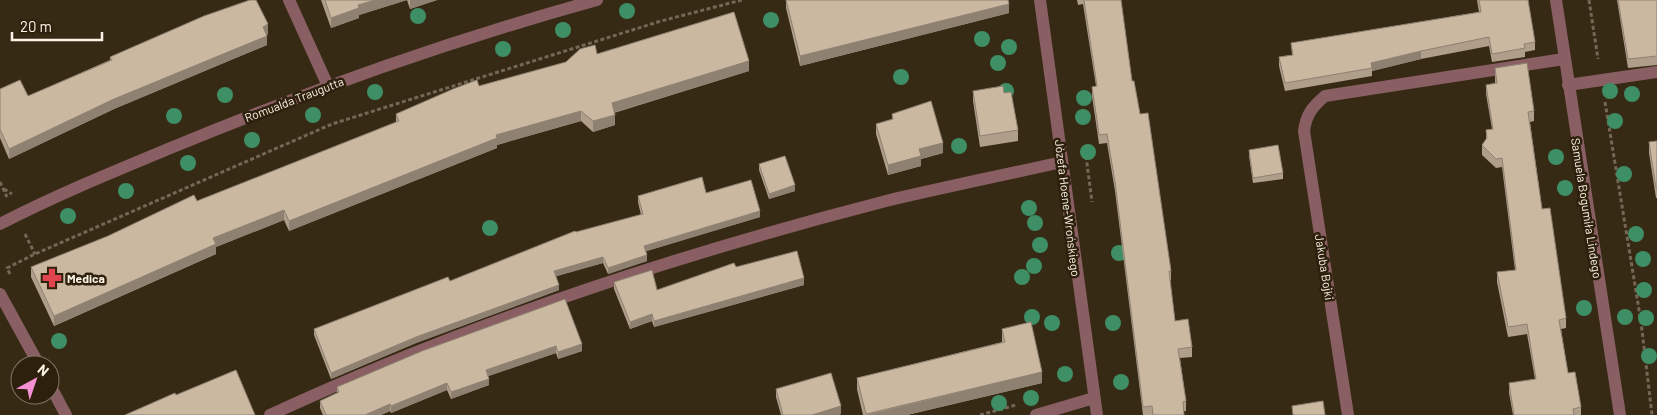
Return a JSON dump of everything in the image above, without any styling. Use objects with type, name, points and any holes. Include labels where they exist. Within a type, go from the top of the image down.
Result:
[{"type":"street","points":[[289,0],[328,86]]},
{"type":"street","name":"Romualda Traugutta","points":[[0,224],[126,167],[328,86],[420,53],[597,0]]},
{"type":"street","name":"Józefa Hoene-Wrońskiego","points":[[1040,0],[1097,415]]},
{"type":"street","name":"Samuela Bogumiła Lindego","points":[[1556,0],[1620,415]]},
{"type":"street","name":"Jakuba Bojki","points":[[1348,415],[1304,131],[1305,119],[1312,106],[1325,96],[1564,59]]},
{"type":"street","points":[[1568,85],[1657,72]]},
{"type":"street","points":[[270,415],[339,383],[600,284],[799,224],[888,201],[1062,162]]},
{"type":"street","points":[[0,294],[34,355]]},
{"type":"street","points":[[1036,415],[1094,398]]},
{"type":"street","points":[[60,404],[66,415]]},
{"type":"path","points":[[0,272],[332,124],[661,20],[742,0]]},
{"type":"path","points":[[1589,0],[1641,322],[1652,415]]},
{"type":"path","points":[[7,268],[12,277]]},
{"type":"building","points":[[250,0],[256,0],[268,24],[263,27],[267,36],[114,99],[9,149],[0,129],[0,89],[20,80],[28,96],[112,60],[110,57],[204,16]]},
{"type":"building","points":[[325,0],[375,0],[358,5],[359,8],[331,18]]},
{"type":"building","points":[[786,0],[1008,0],[1009,4],[800,56]]},
{"type":"building","points":[[1084,0],[1121,0],[1132,81],[1134,81],[1140,114],[1148,113],[1171,271],[1169,271],[1175,321],[1188,319],[1192,347],[1178,349],[1186,401],[1183,402],[1184,415],[1153,415],[1152,406],[1143,407],[1115,182],[1107,134],[1099,135],[1092,87],[1097,86]]},
{"type":"building","points":[[1479,0],[1528,0],[1535,42],[1524,44],[1525,48],[1492,54],[1489,37],[1371,63],[1372,68],[1285,83],[1279,57],[1293,55],[1291,43],[1481,12]]},
{"type":"building","points":[[1618,0],[1657,0],[1657,56],[1628,59]]},
{"type":"building","points":[[734,12],[749,61],[612,103],[615,115],[593,121],[581,111],[496,135],[497,138],[289,221],[284,210],[213,238],[216,244],[54,316],[31,267],[108,236],[194,195],[197,201],[399,121],[396,114],[477,80],[479,86],[566,62],[580,49],[595,45],[597,54]]},
{"type":"building","points":[[1527,63],[1534,111],[1528,112],[1542,209],[1550,208],[1566,318],[1559,320],[1568,373],[1575,372],[1581,407],[1573,409],[1574,415],[1514,415],[1509,383],[1536,379],[1527,324],[1508,327],[1497,272],[1516,270],[1502,158],[1496,159],[1482,145],[1487,138],[1486,130],[1493,129],[1486,85],[1497,83],[1495,68]]},
{"type":"building","points":[[1003,86],[1004,93],[1011,92],[1018,130],[980,136],[973,91]]},
{"type":"building","points":[[931,101],[943,143],[919,149],[921,156],[888,165],[876,124],[893,119],[892,114]]},
{"type":"building","points":[[1657,141],[1657,188],[1656,188],[1649,142]]},
{"type":"building","points":[[1278,145],[1283,173],[1253,178],[1249,150]]},
{"type":"building","points":[[785,156],[795,185],[769,194],[759,164]]},
{"type":"building","points":[[702,177],[706,193],[751,180],[760,211],[644,246],[647,255],[608,268],[603,257],[554,271],[559,285],[416,337],[331,373],[314,329],[448,277],[450,281],[575,231],[643,214],[638,196]]},
{"type":"building","points":[[797,251],[804,278],[654,321],[652,314],[630,322],[614,282],[652,270],[657,290],[734,263],[736,267]]},
{"type":"building","points":[[565,299],[582,344],[558,352],[556,346],[486,370],[489,379],[451,392],[447,383],[365,415],[326,415],[320,401],[339,392],[337,387],[422,351]]},
{"type":"building","points":[[1031,322],[1042,372],[866,414],[857,378],[1005,342],[1002,329]]},
{"type":"building","points":[[236,370],[255,415],[125,415],[175,393],[176,395]]},
{"type":"building","points":[[831,373],[841,406],[812,415],[783,415],[776,389]]},
{"type":"building","points":[[1323,401],[1325,415],[1293,415],[1292,406]]},
{"type":"place","name":"Medica","points":[[52,278]]}]
